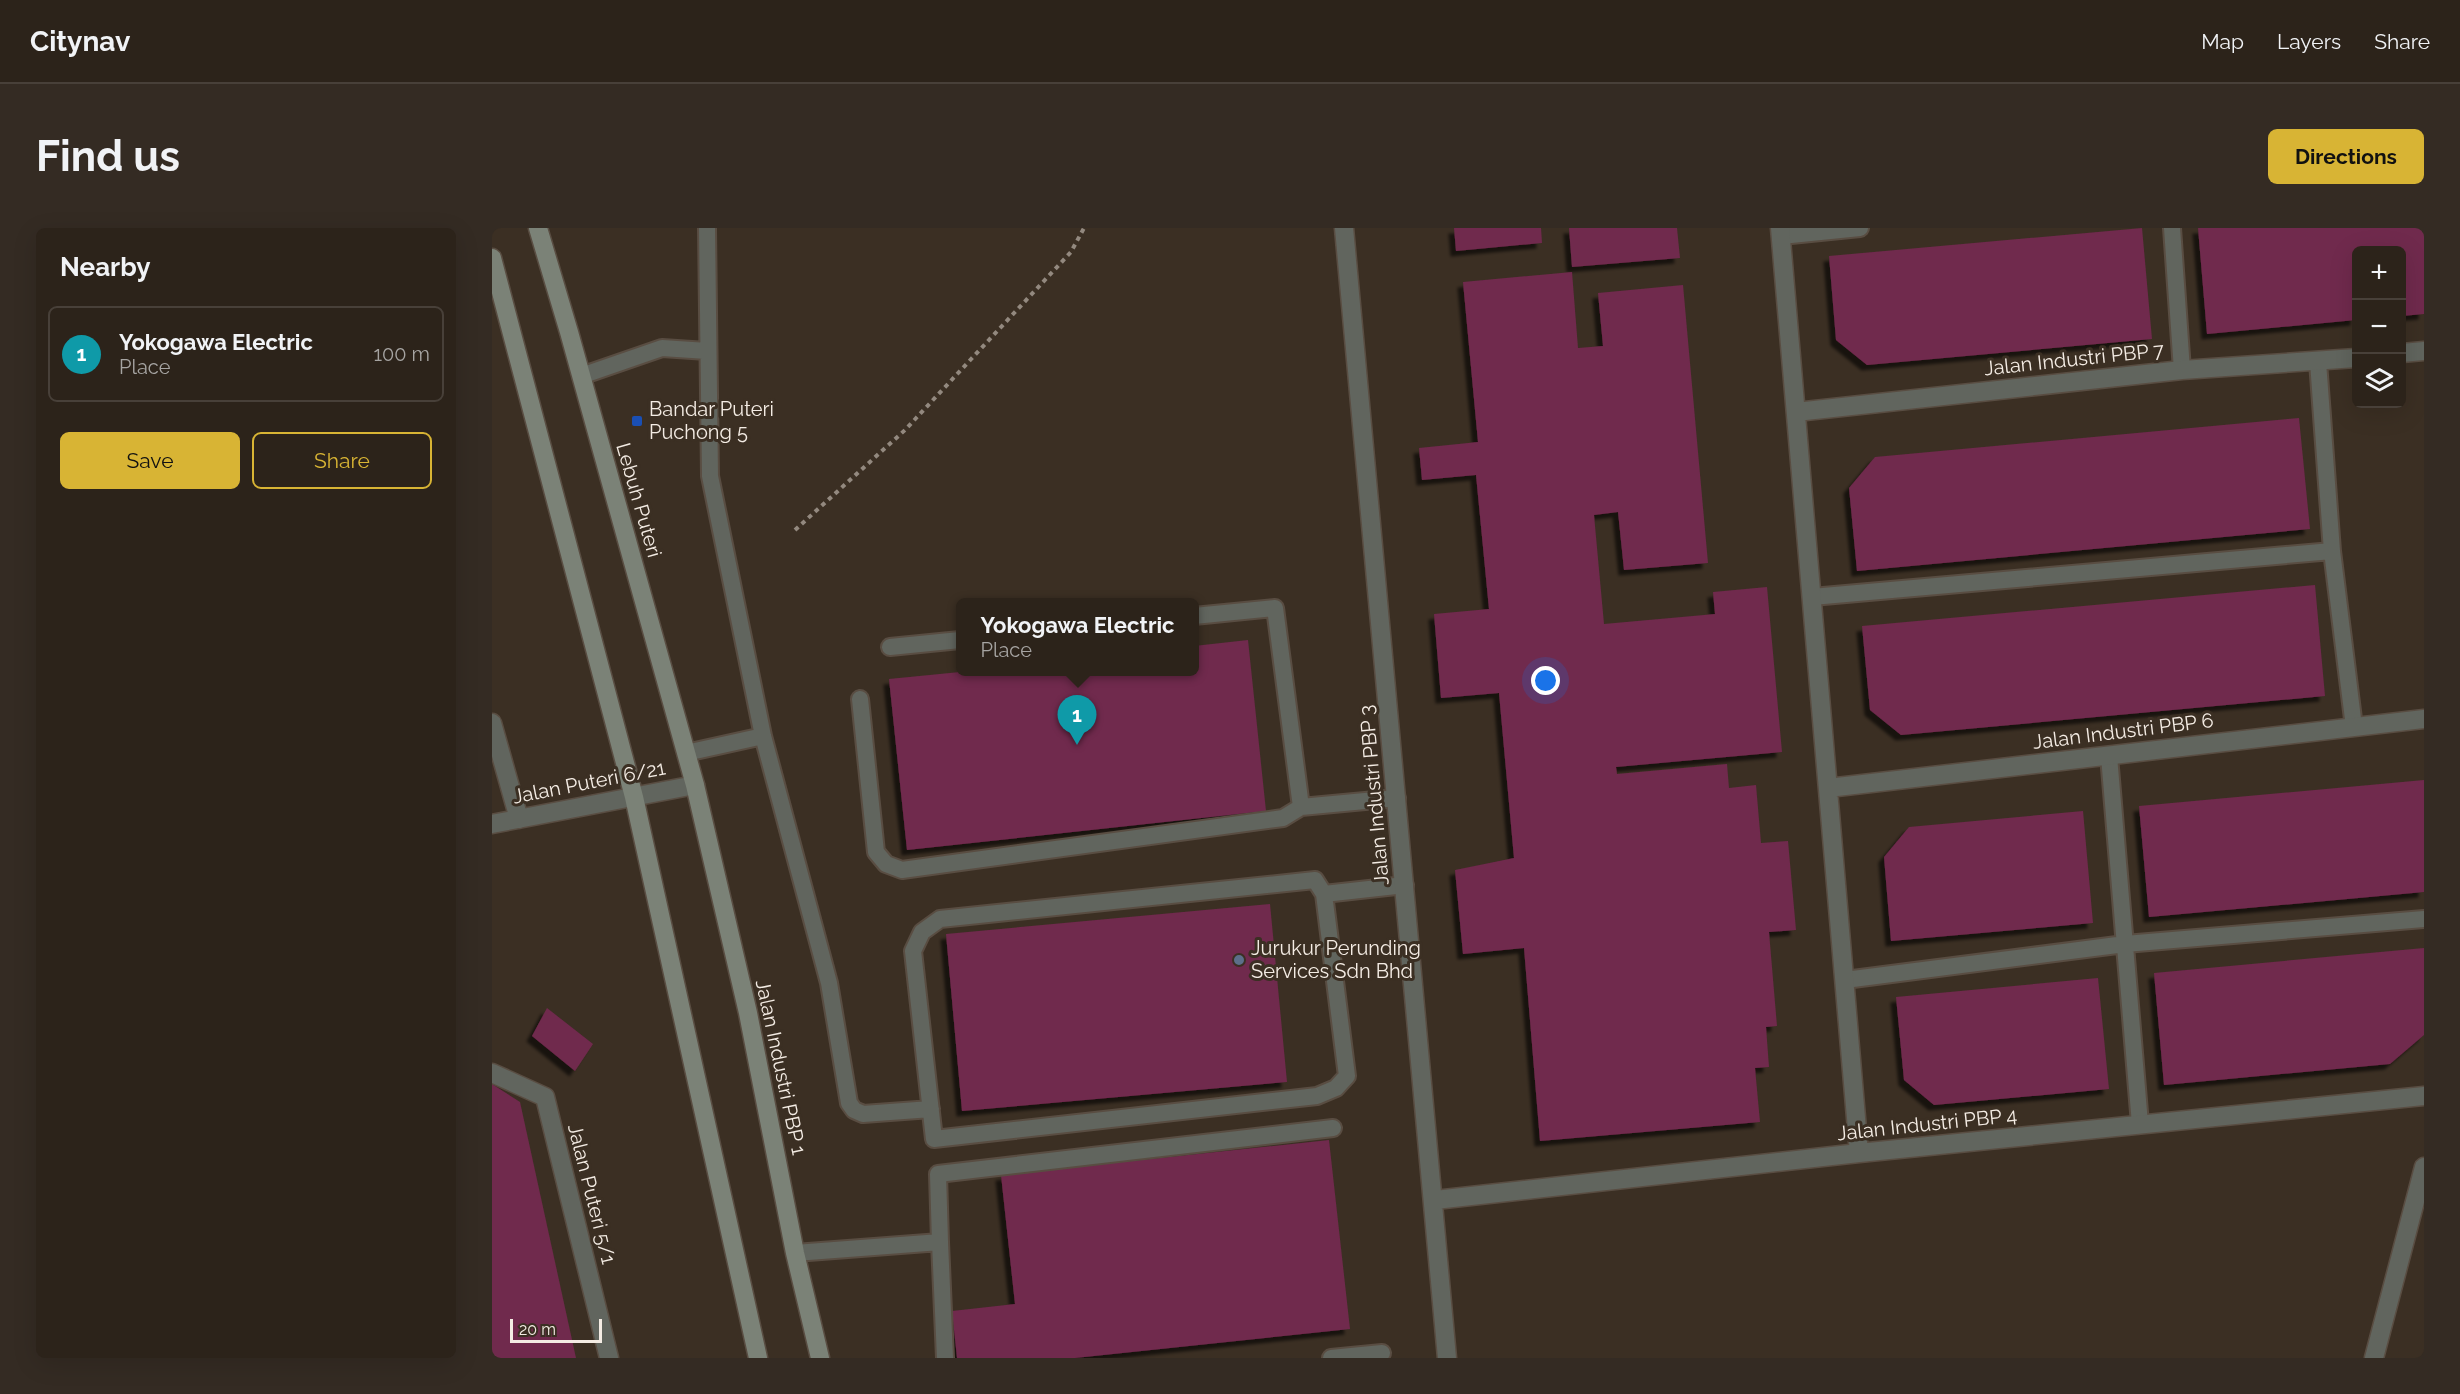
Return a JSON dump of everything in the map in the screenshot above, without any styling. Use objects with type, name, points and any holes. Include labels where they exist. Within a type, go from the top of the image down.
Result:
[{"type":"main road","name":"Lebuh Puteri","points":[[537,228],[695,785]]},
{"type":"main road","points":[[492,258],[634,797],[758,1358]]},
{"type":"main road","name":"Jalan Industri PBP 1","points":[[695,785],[748,1013],[795,1253],[820,1358]]},
{"type":"street","name":"Jalan Industri PBP 3","points":[[1344,228],[1435,1200],[1447,1358]]},
{"type":"street","points":[[1781,232],[1860,1153]]},
{"type":"street","points":[[2406,353],[2424,351]]},
{"type":"street","name":"Jalan Industri PBP 7","points":[[1796,412],[2182,370],[2352,358]]},
{"type":"street","name":"Jalan Industri PBP 6","points":[[1828,788],[2424,719]]},
{"type":"street","points":[[492,723],[519,819]]},
{"type":"street","name":"Jalan Puteri 6/21","points":[[492,824],[695,785]]},
{"type":"street","name":"Jalan Puteri 5/1","points":[[492,1073],[545,1097],[609,1358]]},
{"type":"street","name":"Jalan Industri PBP 4","points":[[1435,1200],[1860,1153],[2424,1096]]},
{"type":"street","points":[[2374,1358],[2424,1167]]},
{"type":"lane","points":[[707,228],[710,476],[763,736],[829,983],[849,1103],[854,1110],[863,1114],[931,1109]]},
{"type":"lane","points":[[1781,232],[1860,228]]},
{"type":"lane","points":[[2172,228],[2182,370]]},
{"type":"lane","points":[[580,376],[662,348],[707,351]]},
{"type":"lane","points":[[2318,362],[2332,551],[2354,727]]},
{"type":"lane","points":[[1812,597],[2332,551]]},
{"type":"lane","points":[[1199,616],[1275,608],[1301,807]]},
{"type":"lane","points":[[890,647],[956,640]]},
{"type":"lane","points":[[860,699],[876,852],[886,864],[902,870],[1283,818],[1301,807],[1398,798]]},
{"type":"lane","points":[[687,753],[763,736]]},
{"type":"lane","points":[[2109,756],[2140,1124]]},
{"type":"lane","points":[[1316,880],[1324,894],[1347,1076],[1335,1088],[1317,1096],[934,1139],[913,951],[922,932],[940,919],[1316,880]]},
{"type":"lane","points":[[1324,894],[1405,885]]},
{"type":"lane","points":[[1845,980],[2125,944],[2424,919]]},
{"type":"lane","points":[[945,1358],[938,1174],[1333,1128]]},
{"type":"lane","points":[[795,1253],[940,1242]]},
{"type":"lane","points":[[1331,1358],[1382,1353]]},
{"type":"path","points":[[795,530],[905,430],[1071,252],[1084,228]]},
{"type":"building","points":[[1454,228],[1541,228],[1542,243],[1456,251]]},
{"type":"building","points":[[1569,228],[1677,228],[1680,258],[1572,267]]},
{"type":"building","points":[[2142,228],[2152,339],[1867,365],[1836,340],[1829,256]]},
{"type":"building","points":[[2198,228],[2424,228],[2424,314],[2406,316],[2406,246],[2352,246],[2352,320],[2207,334]]},
{"type":"building","points":[[1572,272],[1578,348],[1603,346],[1598,293],[1683,285],[1708,563],[1624,570],[1618,512],[1594,515],[1604,624],[1715,614],[1713,592],[1767,587],[1782,752],[1616,767],[1617,774],[1727,764],[1729,788],[1756,785],[1761,843],[1788,841],[1796,930],[1769,932],[1777,1026],[1766,1027],[1769,1067],[1755,1068],[1760,1122],[1540,1141],[1524,948],[1463,954],[1455,870],[1514,858],[1499,693],[1441,698],[1434,614],[1489,609],[1476,475],[1422,480],[1419,448],[1478,442],[1463,282]]},
{"type":"building","points":[[2299,418],[2310,529],[1857,571],[1849,488],[1875,457]]},
{"type":"building","points":[[2315,585],[2325,696],[1901,735],[1870,710],[1862,626]]},
{"type":"building","points":[[1248,640],[1266,811],[907,850],[889,679],[956,672],[956,676],[1199,676],[1199,645]]},
{"type":"building","points":[[2424,780],[2424,892],[2149,917],[2139,806]]},
{"type":"building","points":[[2083,811],[2093,923],[1891,941],[1884,857],[1909,827]]},
{"type":"building","points":[[1270,904],[1287,1082],[962,1111],[946,934]]},
{"type":"building","points":[[2424,948],[2424,1035],[2390,1064],[2164,1085],[2154,973]]},
{"type":"building","points":[[2098,978],[2109,1089],[1934,1105],[1904,1080],[1896,997]]},
{"type":"building","points":[[547,1008],[593,1044],[575,1071],[532,1036]]},
{"type":"building","points":[[492,1084],[520,1102],[576,1358],[492,1358]]},
{"type":"building","points":[[1329,1140],[1350,1329],[1075,1358],[957,1358],[952,1311],[1015,1304],[1001,1175]]},
{"type":"place","name":"Bandar Puteri Puchong 5","points":[[637,421]]},
{"type":"place","name":"Yokogawa Electric","points":[[1077,745]]},
{"type":"place","name":"Jurukur Perunding Services Sdn Bhd","points":[[1239,960]]}]
